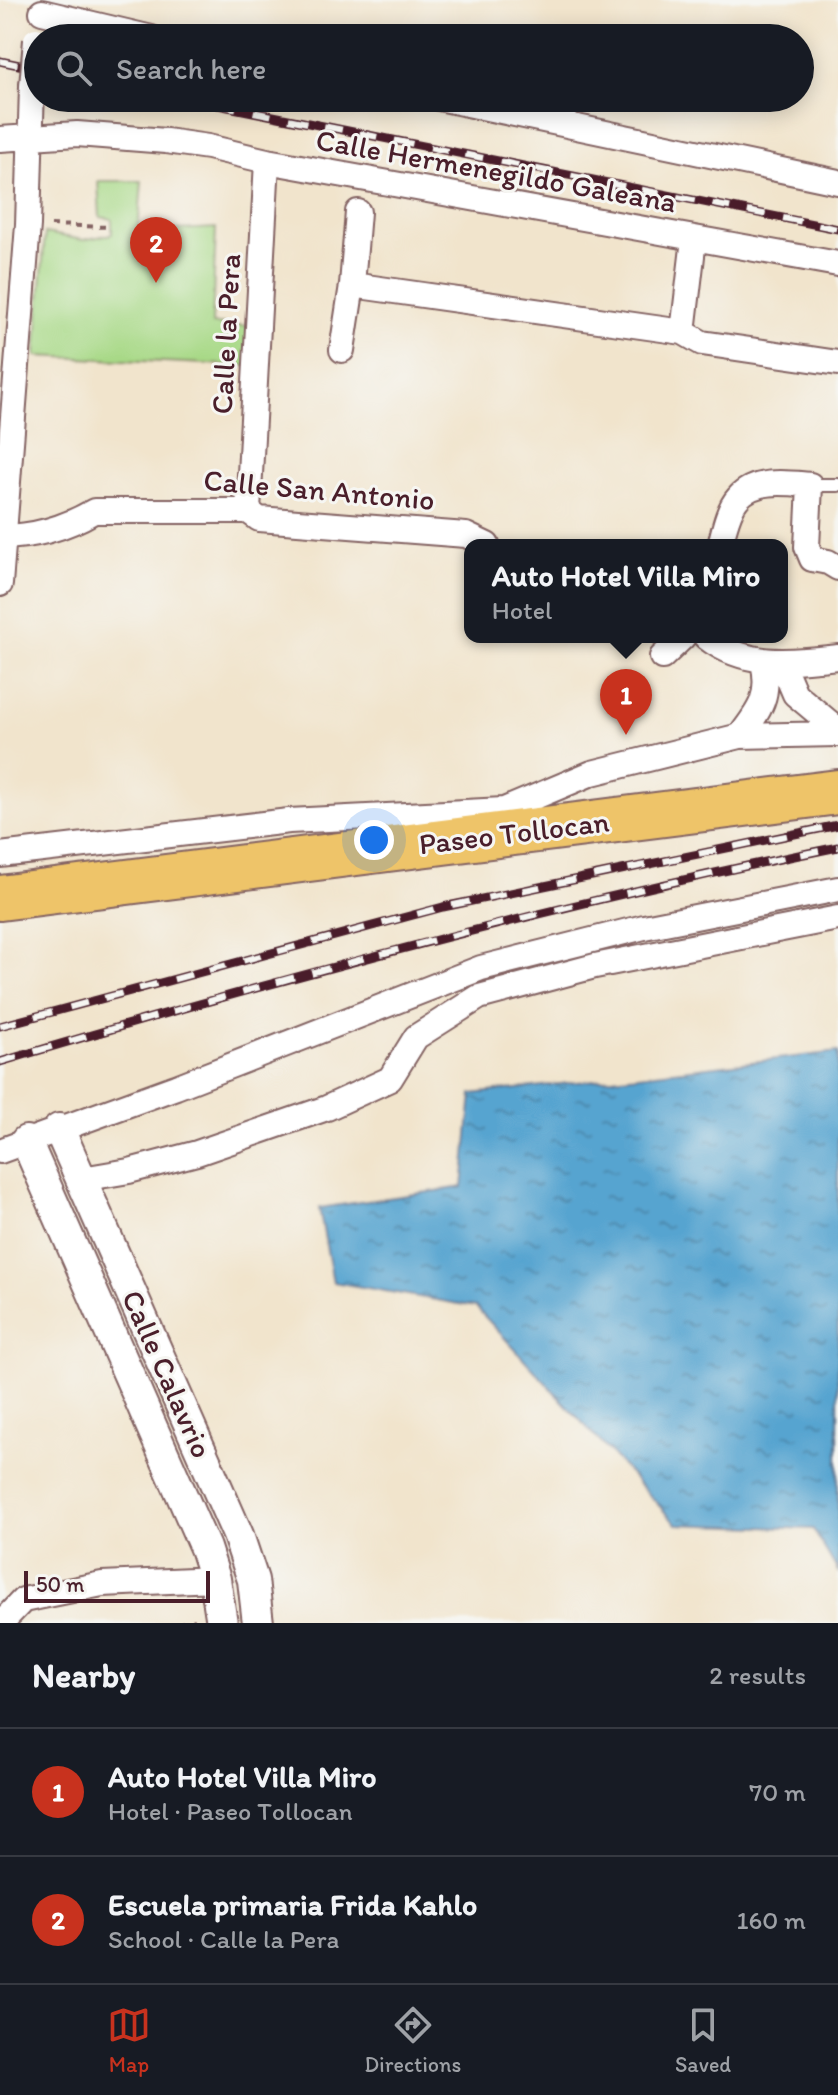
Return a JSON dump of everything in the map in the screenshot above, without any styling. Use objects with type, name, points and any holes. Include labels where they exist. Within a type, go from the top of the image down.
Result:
[{"type":"highway","name":"Paseo Tollocan","points":[[0,898],[838,792]]},
{"type":"street","points":[[41,6],[103,24]]},
{"type":"street","points":[[0,584],[28,225],[31,112]]},
{"type":"street","points":[[506,112],[838,182]]},
{"type":"street","name":"Calle Hermenegildo Galeana","points":[[0,139],[77,134],[208,147],[267,161],[838,264]]},
{"type":"street","name":"Calle la Pera","points":[[248,511],[267,161]]},
{"type":"street","points":[[342,350],[352,285],[358,212]]},
{"type":"street","points":[[683,332],[694,239]]},
{"type":"street","points":[[352,285],[683,332],[702,343],[838,363]]},
{"type":"street","points":[[722,539],[731,509],[742,494],[779,482],[810,485],[809,554],[812,559],[838,568]]},
{"type":"street","name":"Calle San Antonio","points":[[2,537],[38,533],[72,524],[94,511],[248,511],[259,519],[466,535],[474,539]]},
{"type":"street","points":[[662,657],[677,643]]},
{"type":"street","points":[[715,643],[726,650],[772,662],[838,657]]},
{"type":"street","points":[[772,662],[795,694],[838,732]]},
{"type":"street","points":[[740,736],[759,710],[772,662]]},
{"type":"street","points":[[0,855],[289,821],[504,810],[592,773],[740,736],[838,732]]},
{"type":"street","points":[[13,1146],[176,1087],[481,968],[644,927],[838,889]]},
{"type":"street","points":[[82,1179],[129,1171],[197,1153],[327,1108],[390,1079],[416,1037],[479,997],[595,966],[838,918]]},
{"type":"street","name":"Calle Calavrio","points":[[59,1129],[238,1535],[253,1580],[258,1623]]},
{"type":"street","name":"Calle Calavrio","points":[[13,1146],[205,1548],[215,1579],[222,1623]]},
{"type":"street","points":[[1,1623],[23,1600],[102,1584],[215,1579]]},
{"type":"lane","points":[[810,485],[838,485]]},
{"type":"path","points":[[28,225],[110,227]]},
{"type":"green space","points":[[98,181],[142,181],[138,232],[216,228],[212,324],[251,326],[248,366],[36,356],[45,233],[83,240],[112,234],[112,219],[100,217]]},
{"type":"water","points":[[838,1052],[838,1571],[813,1529],[676,1524],[476,1307],[333,1282],[319,1208],[463,1187],[472,1094]]},
{"type":"railway","points":[[0,61],[24,66]]},
{"type":"railway","points":[[253,112],[838,229]]},
{"type":"railway","points":[[0,1026],[443,907],[838,825]]},
{"type":"railway","points":[[0,1062],[208,1001],[522,918],[838,847]]},
{"type":"place","name":"Escuela primaria Frida Kahlo","points":[[156,283]]},
{"type":"place","name":"Auto Hotel Villa Miro","points":[[626,735]]}]
